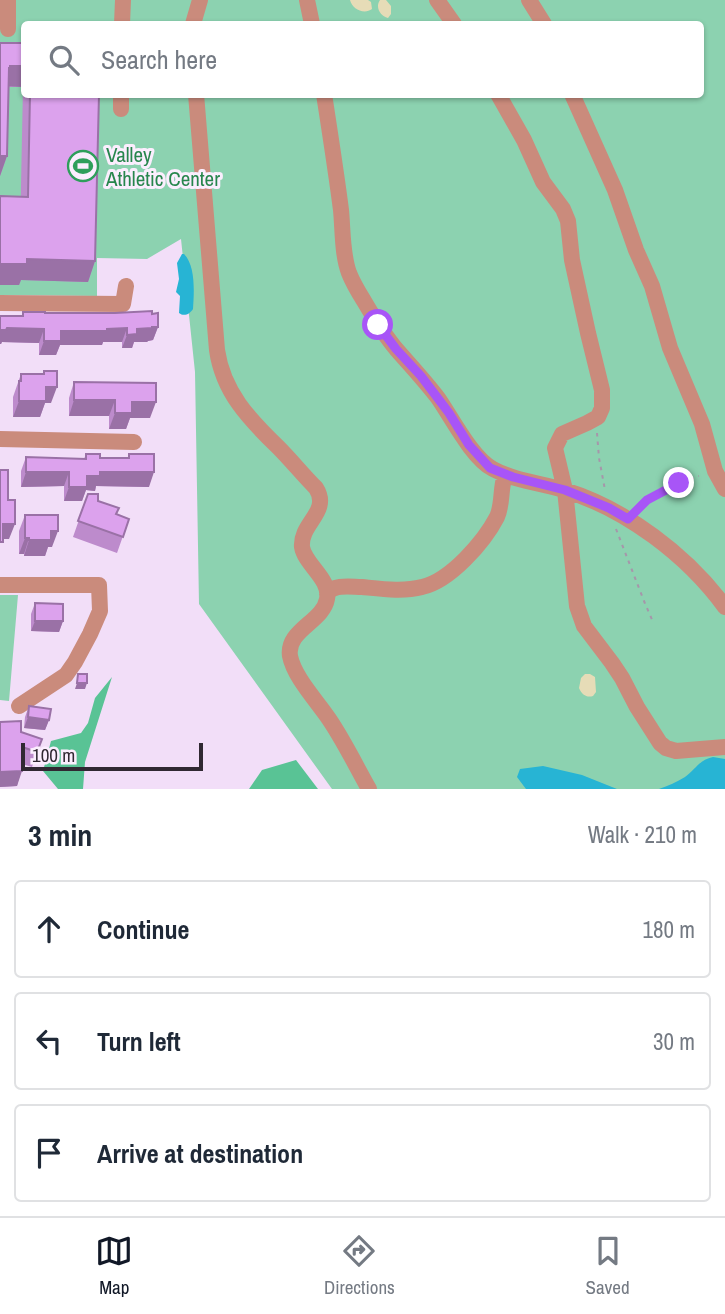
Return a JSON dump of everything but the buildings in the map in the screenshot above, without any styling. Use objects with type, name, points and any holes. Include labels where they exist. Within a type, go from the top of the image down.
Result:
[{"type":"street","points":[[8,0],[8,29]]},
{"type":"street","points":[[122,21],[123,0]]},
{"type":"street","points":[[194,21],[200,0]]},
{"type":"street","points":[[307,0],[311,21]]},
{"type":"street","points":[[437,0],[452,21]]},
{"type":"street","points":[[530,0],[542,21]]},
{"type":"street","points":[[196,98],[218,362],[238,404],[320,494],[319,508],[305,531],[302,547],[323,582],[327,594],[326,602],[293,642],[291,660],[331,722],[369,789]]},
{"type":"street","points":[[325,98],[349,274],[378,325],[421,376],[469,445],[490,468],[505,475],[565,490],[628,519],[690,567],[725,607]]},
{"type":"street","points":[[500,98],[524,140],[543,182],[563,209],[568,221],[572,260],[602,390],[602,408],[598,416],[565,432],[556,445],[555,452],[565,490],[577,606],[584,626],[612,663],[654,735],[666,748],[681,751],[725,747]]},
{"type":"street","points":[[574,98],[615,190],[652,286],[670,348],[702,424],[715,471],[725,489]]},
{"type":"street","points":[[0,303],[123,304],[126,286]]},
{"type":"street","points":[[0,439],[134,442]]},
{"type":"street","points":[[327,594],[338,587],[394,590],[418,588],[442,578],[459,565],[492,526],[501,506],[505,475]]},
{"type":"street","points":[[0,585],[99,585],[100,611],[75,662],[66,675],[19,706]]},
{"type":"path","points":[[628,519],[655,495],[699,476]]},
{"type":"green space","points":[[0,0],[725,0],[725,789],[332,789],[199,604],[195,372],[181,239],[147,259],[97,258],[97,296],[0,295]]},
{"type":"green space","points":[[0,595],[18,595],[9,701],[0,700]]},
{"type":"green space","points":[[112,677],[85,762],[83,789],[58,789],[43,771],[51,741],[81,733],[88,723],[95,698]]},
{"type":"green space","points":[[296,760],[318,789],[249,789],[262,770]]},
{"type":"sand","points":[[350,0],[368,0],[372,9],[359,10]]},
{"type":"sand","points":[[380,0],[386,0],[391,6],[388,18],[379,11]]},
{"type":"sand","points":[[585,674],[595,677],[596,692],[593,696],[585,695],[579,688],[581,678]]},
{"type":"water","points":[[182,254],[191,265],[194,288],[193,309],[185,315],[179,313],[180,296],[176,292],[179,279],[177,263]]},
{"type":"water","points":[[713,757],[725,759],[725,789],[659,789],[682,779]]},
{"type":"water","points":[[543,766],[582,775],[617,789],[526,789],[517,777],[520,769]]},
{"type":"place","name":"Valley Athletic Center","points":[[83,166]]},
{"type":"route","points":[[378,325],[421,376],[469,445],[490,468],[505,475],[565,490],[628,519],[647,500],[679,483]]}]
